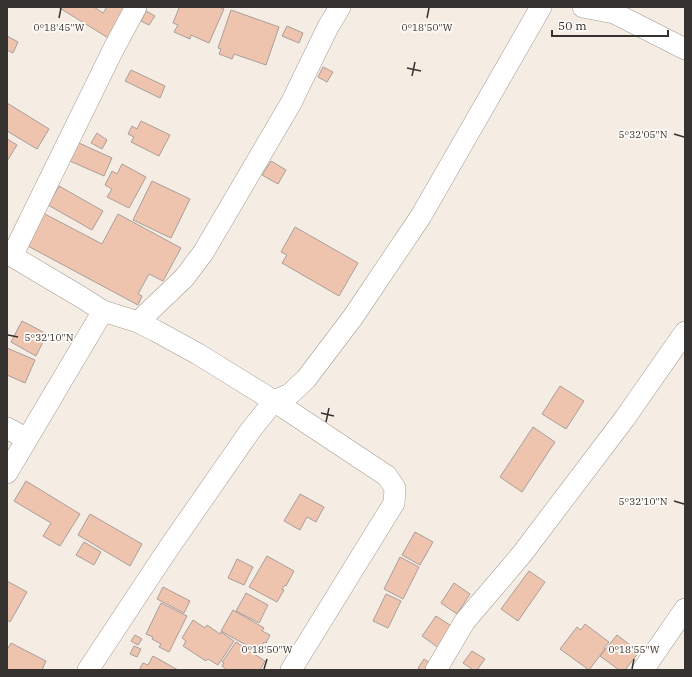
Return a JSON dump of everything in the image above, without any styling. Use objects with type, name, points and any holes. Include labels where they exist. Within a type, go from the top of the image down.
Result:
[{"type":"street","points":[[136,7],[9,254],[103,311],[138,322],[198,354],[274,401],[387,476],[395,488],[394,503],[291,670]]},
{"type":"street","points":[[138,322],[184,278],[204,253],[291,103],[321,40],[340,7]]},
{"type":"street","points":[[88,670],[166,552],[250,431],[274,401],[290,394],[306,379],[353,317],[421,216],[541,7]]},
{"type":"street","points":[[583,7],[614,13],[685,49]]},
{"type":"street","points":[[7,473],[103,311]]},
{"type":"street","points":[[436,670],[465,621],[522,554],[625,418],[685,332]]},
{"type":"street","points":[[7,428],[27,438]]},
{"type":"street","points":[[643,670],[685,609]]},
{"type":"building","points":[[58,7],[94,7],[103,13],[107,7],[130,7],[110,39]]},
{"type":"building","points":[[177,7],[219,7],[224,9],[209,43],[191,35],[190,39],[174,32],[178,25],[173,23],[179,8]]},
{"type":"building","points":[[231,10],[279,27],[266,65],[234,54],[232,59],[219,54],[221,49],[218,48]]},
{"type":"building","points":[[146,11],[155,16],[149,25],[141,21]]},
{"type":"building","points":[[287,26],[303,33],[299,43],[282,36]]},
{"type":"building","points":[[7,36],[18,42],[13,53],[7,50]]},
{"type":"building","points":[[323,67],[333,72],[327,82],[318,77]]},
{"type":"building","points":[[131,70],[165,86],[160,98],[125,81]]},
{"type":"building","points":[[7,103],[49,129],[37,149],[7,131]]},
{"type":"building","points":[[141,121],[170,135],[159,156],[131,142],[134,137],[128,134],[132,126],[137,129]]},
{"type":"building","points":[[97,133],[107,140],[102,149],[91,143]]},
{"type":"building","points":[[7,139],[17,145],[7,161]]},
{"type":"building","points":[[79,143],[112,158],[104,176],[70,161]]},
{"type":"building","points":[[271,161],[286,170],[278,184],[262,175]]},
{"type":"building","points":[[122,164],[146,177],[129,208],[107,197],[112,189],[105,185],[112,171],[117,174]]},
{"type":"building","points":[[152,181],[190,199],[171,238],[133,220]]},
{"type":"building","points":[[59,186],[103,211],[92,230],[48,205]]},
{"type":"building","points":[[43,213],[102,244],[118,214],[181,248],[163,281],[149,274],[138,294],[142,296],[138,305],[26,245]]},
{"type":"building","points":[[295,227],[358,263],[339,296],[282,263],[287,255],[281,252]]},
{"type":"building","points":[[22,321],[47,334],[36,356],[11,342]]},
{"type":"building","points":[[7,348],[35,360],[25,383],[7,375]]},
{"type":"building","points":[[560,386],[584,401],[566,429],[542,414]]},
{"type":"building","points":[[533,427],[555,442],[522,492],[500,477]]},
{"type":"building","points":[[26,481],[80,514],[60,546],[43,536],[51,523],[14,501]]},
{"type":"building","points":[[300,494],[324,507],[316,522],[307,517],[300,530],[284,521]]},
{"type":"building","points":[[90,514],[142,544],[130,566],[78,535]]},
{"type":"building","points":[[415,532],[433,542],[420,565],[402,555]]},
{"type":"building","points":[[84,542],[101,552],[94,565],[76,555]]},
{"type":"building","points":[[267,556],[294,571],[286,586],[285,585],[282,589],[284,590],[277,602],[249,587]]},
{"type":"building","points":[[400,557],[419,567],[403,599],[384,589]]},
{"type":"building","points":[[237,559],[253,567],[244,585],[228,578]]},
{"type":"building","points":[[529,571],[545,582],[518,621],[501,609]]},
{"type":"building","points":[[7,581],[27,592],[10,622],[7,620]]},
{"type":"building","points":[[454,583],[470,594],[457,614],[441,603]]},
{"type":"building","points":[[163,587],[190,601],[184,613],[157,599]]},
{"type":"building","points":[[246,593],[268,605],[259,623],[236,611]]},
{"type":"building","points":[[386,594],[401,601],[388,628],[373,621]]},
{"type":"building","points":[[161,603],[187,616],[169,652],[159,647],[161,644],[152,639],[153,637],[146,634]]},
{"type":"building","points":[[233,610],[264,628],[262,631],[270,635],[266,643],[264,642],[260,648],[255,645],[253,649],[221,631]]},
{"type":"building","points":[[436,616],[453,627],[439,648],[422,636]]},
{"type":"building","points":[[193,620],[205,628],[207,625],[220,634],[221,632],[234,641],[218,665],[208,659],[206,661],[183,646],[186,641],[182,638]]},
{"type":"building","points":[[585,624],[609,642],[589,670],[560,649],[577,627],[581,630]]},
{"type":"building","points":[[135,635],[142,639],[138,645],[131,641]]},
{"type":"building","points":[[617,635],[639,652],[625,670],[619,670],[600,656]]},
{"type":"building","points":[[236,642],[265,661],[260,670],[227,670],[222,666],[224,663],[222,662]]},
{"type":"building","points":[[11,643],[46,661],[42,670],[7,670],[7,650]]},
{"type":"building","points":[[134,646],[141,649],[137,657],[130,654]]},
{"type":"building","points":[[472,651],[485,659],[477,670],[473,670],[463,663]]},
{"type":"building","points":[[153,656],[178,670],[139,670],[143,663],[148,665]]},
{"type":"building","points":[[424,659],[433,665],[429,670],[421,670],[418,668]]}]
